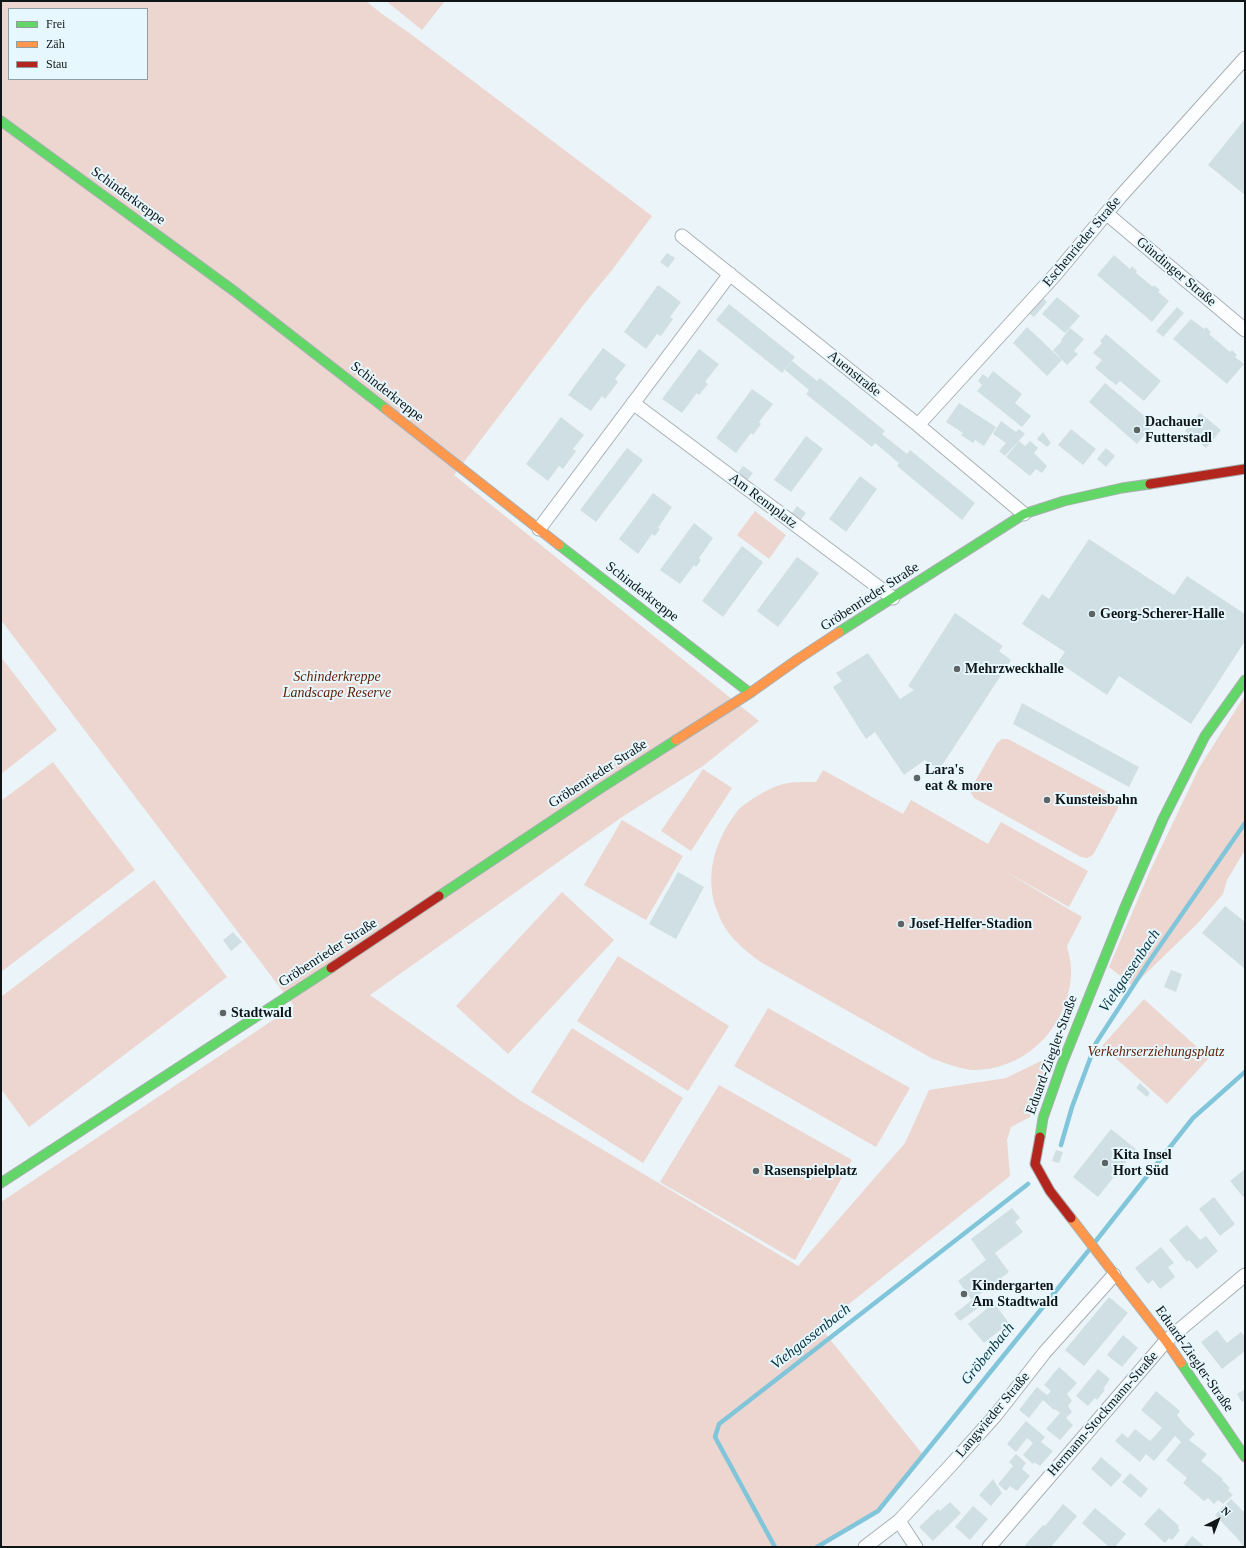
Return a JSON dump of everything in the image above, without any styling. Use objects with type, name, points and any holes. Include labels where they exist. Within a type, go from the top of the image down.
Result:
[{"type":"street","name":"Eschenrieder Straße","points":[[918,425],[1055,275],[1120,197],[1245,58]]},
{"type":"street","name":"Schinderkreppe","points":[[1,121],[234,291],[750,693]]},
{"type":"street","name":"Gündinger Straße","points":[[1107,214],[1245,330]]},
{"type":"street","name":"Auenstraße","points":[[682,236],[918,425],[1024,514]]},
{"type":"street","points":[[539,529],[730,274]]},
{"type":"street","name":"Am Rennplatz","points":[[633,404],[893,598]]},
{"type":"street","name":"Gröbenrieder Straße","points":[[1,1183],[320,975],[601,788],[750,693],[798,659],[1024,514],[1064,501],[1122,488],[1245,470]]},
{"type":"street","name":"Eduard-Ziegler-Straße","points":[[1245,680],[1205,736],[1163,819],[1125,907],[1079,1021],[1043,1118],[1035,1164],[1050,1191],[1166,1341],[1245,1457]]},
{"type":"street","name":"Langwieder Straße","points":[[865,1547],[899,1521],[995,1416],[1045,1352],[1114,1275]]},
{"type":"street","name":"Hermann-Stockmann-Straße","points":[[990,1547],[1166,1341],[1245,1275]]},
{"type":"street","points":[[899,1521],[916,1547]]},
{"type":"green space","name":"Schinderkreppe Landscape Reserve","points":[[1,1],[366,1],[652,216],[454,475],[759,721],[703,766],[622,817],[370,995],[521,1101],[798,1266],[905,1143],[929,1090],[1006,1078],[1041,1061],[1055,1061],[1048,1073],[1030,1117],[1011,1127],[1007,1140],[1010,1176],[820,1327],[924,1456],[878,1511],[817,1547],[1,1547],[1,1202],[294,1006],[1,620]]},
{"type":"green space","points":[[386,1],[445,1],[422,30]]},
{"type":"green space","points":[[755,511],[786,535],[769,559],[737,535]]},
{"type":"green space","points":[[1,657],[57,730],[1,774]]},
{"type":"green space","points":[[1245,695],[1245,850],[1227,880],[1223,894],[1197,924],[1133,986],[1109,967],[1150,871],[1199,768]]},
{"type":"green space","name":"Kunsteisbahn","points":[[1002,739],[1008,739],[1113,795],[1118,801],[1118,808],[1093,855],[1087,858],[1081,857],[974,798],[971,793],[973,785],[997,743]]},
{"type":"green space","points":[[53,762],[135,870],[1,972],[1,801]]},
{"type":"green space","points":[[703,769],[732,788],[691,851],[661,831]]},
{"type":"green space","name":"Josef-Helfer-Stadion","points":[[823,770],[903,814],[911,800],[988,844],[1001,822],[1088,871],[1069,907],[1001,869],[1082,917],[1067,946],[1071,964],[1071,976],[1068,995],[1062,1012],[1053,1028],[1041,1042],[1027,1053],[1011,1062],[994,1068],[975,1070],[959,1068],[933,1059],[759,961],[740,946],[725,928],[714,902],[711,880],[717,849],[726,828],[734,815],[748,802],[772,788],[786,783],[816,782]]},
{"type":"green space","points":[[622,820],[683,856],[646,920],[584,885]]},
{"type":"green space","points":[[154,880],[227,977],[29,1127],[1,1089],[1,997]]},
{"type":"green space","points":[[562,892],[614,940],[508,1054],[456,1006]]},
{"type":"green space","points":[[618,956],[729,1026],[688,1091],[577,1021]]},
{"type":"green space","name":"Verkehrserziehungsplatz","points":[[1144,999],[1209,1058],[1167,1104],[1102,1046]]},
{"type":"green space","points":[[768,1008],[910,1088],[876,1147],[734,1066]]},
{"type":"green space","points":[[572,1028],[683,1098],[643,1163],[531,1092]]},
{"type":"green space","name":"Rasenspielplatz","points":[[719,1085],[852,1160],[795,1260],[660,1182]]},
{"type":"building","points":[[1245,119],[1245,195],[1208,165]]},
{"type":"building","points":[[667,253],[675,258],[668,268],[660,262]]},
{"type":"building","points":[[1114,255],[1130,269],[1132,266],[1137,271],[1136,273],[1153,287],[1154,285],[1160,290],[1158,292],[1169,301],[1152,322],[1097,275]]},
{"type":"building","points":[[658,285],[681,302],[670,317],[673,319],[661,336],[657,334],[646,349],[624,332]]},
{"type":"building","points":[[1041,296],[1047,302],[1034,317],[1027,312]]},
{"type":"building","points":[[1057,297],[1080,316],[1065,333],[1042,314]]},
{"type":"building","points":[[729,304],[795,357],[782,373],[716,320]]},
{"type":"building","points":[[1177,307],[1184,313],[1163,337],[1156,331]]},
{"type":"building","points":[[1191,319],[1204,329],[1206,327],[1211,332],[1209,334],[1230,352],[1232,350],[1237,355],[1235,357],[1244,364],[1227,384],[1173,339]]},
{"type":"building","points":[[1027,327],[1062,360],[1047,376],[1013,343]]},
{"type":"building","points":[[1070,328],[1084,339],[1074,351],[1078,354],[1067,365],[1053,350],[1062,341],[1061,340]]},
{"type":"building","points":[[1106,334],[1161,381],[1144,401],[1120,381],[1116,385],[1095,368],[1102,360],[1093,353],[1102,343],[1100,341]]},
{"type":"building","points":[[603,348],[626,365],[615,379],[618,382],[605,399],[602,396],[591,411],[568,395]]},
{"type":"building","points":[[699,349],[719,364],[705,382],[708,384],[699,395],[697,393],[682,413],[662,399]]},
{"type":"building","points":[[792,361],[817,381],[820,378],[885,431],[882,434],[907,454],[910,450],[975,503],[962,520],[897,466],[899,463],[875,443],[872,447],[806,394],[809,390],[785,370]]},
{"type":"building","points":[[993,371],[1022,394],[1015,403],[1031,416],[1022,427],[977,391],[982,385],[978,381],[983,374],[988,378]]},
{"type":"building","points":[[1105,383],[1154,424],[1137,444],[1089,402]]},
{"type":"building","points":[[752,389],[773,404],[759,422],[761,424],[753,435],[751,433],[736,453],[716,438]]},
{"type":"building","points":[[959,403],[996,427],[984,446],[975,440],[973,443],[961,435],[963,433],[946,422]]},
{"type":"building","points":[[1200,413],[1221,430],[1206,448],[1185,431]]},
{"type":"building","points":[[561,417],[584,435],[573,449],[576,451],[563,469],[559,466],[548,481],[526,464]]},
{"type":"building","points":[[1001,421],[1016,432],[1019,429],[1025,434],[1005,456],[999,451],[1006,443],[993,434]]},
{"type":"building","points":[[1071,429],[1096,449],[1083,465],[1058,445]]},
{"type":"building","points":[[1043,432],[1051,443],[1047,447],[1037,439]]},
{"type":"building","points":[[806,436],[823,449],[791,492],[774,480]]},
{"type":"building","points":[[1019,441],[1025,446],[1030,441],[1038,448],[1034,453],[1047,466],[1042,473],[1036,469],[1030,476],[1006,457]]},
{"type":"building","points":[[627,448],[643,460],[596,522],[580,510]]},
{"type":"building","points":[[1106,448],[1115,456],[1106,467],[1097,459]]},
{"type":"building","points":[[743,466],[753,473],[747,481],[737,474]]},
{"type":"building","points":[[860,476],[877,489],[846,532],[829,519]]},
{"type":"building","points":[[653,493],[672,507],[658,528],[660,529],[655,536],[652,534],[638,554],[619,539]]},
{"type":"building","points":[[797,506],[806,513],[800,521],[791,514]]},
{"type":"building","points":[[694,523],[713,538],[699,558],[701,560],[696,567],[694,565],[680,584],[660,570]]},
{"type":"building","points":[[1089,539],[1174,595],[1187,576],[1245,614],[1245,641],[1191,724],[1119,676],[1107,695],[1058,662],[1065,652],[1022,624],[1042,594],[1049,599]]},
{"type":"building","points":[[742,546],[763,562],[723,617],[702,601]]},
{"type":"building","points":[[797,557],[819,573],[778,627],[757,611]]},
{"type":"building","points":[[955,613],[1003,646],[999,651],[1011,660],[939,770],[925,760],[904,775],[875,732],[866,739],[833,687],[842,681],[836,673],[868,653],[900,699],[914,690],[908,686]]},
{"type":"building","points":[[1022,703],[1139,767],[1129,787],[1013,724]]},
{"type":"building","points":[[678,872],[704,887],[676,939],[649,924]]},
{"type":"building","points":[[1225,906],[1245,922],[1245,969],[1202,933]]},
{"type":"building","points":[[233,932],[242,942],[231,951],[223,940]]},
{"type":"building","points":[[1171,970],[1182,974],[1176,992],[1164,987]]},
{"type":"building","name":"Stadtwald","points":[[225,1008],[228,1012],[220,1017],[217,1014]]},
{"type":"building","points":[[1140,1083],[1150,1093],[1147,1097],[1136,1088]]},
{"type":"building","name":"Kita Insel Hort Süd","points":[[1111,1129],[1136,1149],[1098,1197],[1073,1177]]},
{"type":"building","points":[[1056,1150],[1063,1152],[1059,1163],[1052,1161]]},
{"type":"building","points":[[1245,1169],[1245,1195],[1243,1197],[1230,1181]]},
{"type":"building","points":[[1214,1197],[1235,1224],[1220,1236],[1199,1209]]},
{"type":"building","points":[[1012,1208],[1020,1218],[1015,1222],[1023,1232],[995,1253],[1009,1272],[972,1300],[958,1281],[986,1260],[971,1239]]},
{"type":"building","points":[[1187,1225],[1200,1240],[1206,1236],[1218,1251],[1197,1269],[1189,1260],[1187,1262],[1169,1240]]},
{"type":"building","points":[[1161,1247],[1174,1263],[1168,1267],[1175,1277],[1160,1289],[1153,1280],[1148,1284],[1135,1268]]},
{"type":"building","points":[[1109,1297],[1128,1313],[1084,1366],[1065,1350]]},
{"type":"building","points":[[972,1300],[978,1308],[960,1321],[954,1314]]},
{"type":"building","points":[[994,1303],[1009,1323],[984,1343],[968,1324]]},
{"type":"building","points":[[1217,1330],[1227,1343],[1241,1332],[1245,1337],[1245,1351],[1222,1369],[1201,1342]]},
{"type":"building","points":[[1123,1335],[1138,1348],[1122,1367],[1107,1355]]},
{"type":"building","points":[[1059,1367],[1077,1383],[1067,1394],[1072,1401],[1068,1406],[1072,1412],[1066,1418],[1073,1425],[1060,1440],[1046,1429],[1060,1413],[1055,1409],[1054,1410],[1043,1400],[1029,1418],[1019,1410],[1037,1387],[1047,1395],[1051,1391],[1044,1385]]},
{"type":"building","points":[[1098,1369],[1110,1379],[1103,1389],[1105,1390],[1097,1400],[1095,1398],[1088,1406],[1076,1396]]},
{"type":"building","points":[[1245,1389],[1245,1400],[1242,1402],[1237,1394]]},
{"type":"building","points":[[1156,1391],[1180,1411],[1177,1415],[1195,1434],[1189,1440],[1207,1454],[1201,1461],[1223,1479],[1222,1480],[1230,1488],[1228,1490],[1233,1495],[1223,1504],[1218,1500],[1214,1504],[1208,1498],[1204,1501],[1183,1483],[1187,1478],[1166,1460],[1181,1442],[1175,1436],[1154,1461],[1146,1454],[1140,1462],[1115,1441],[1122,1433],[1128,1438],[1135,1429],[1150,1441],[1162,1428],[1141,1410]]},
{"type":"building","points":[[1026,1421],[1045,1437],[1041,1442],[1053,1451],[1040,1466],[1034,1462],[1033,1464],[1023,1455],[1033,1443],[1027,1438],[1016,1452],[1007,1444]]},
{"type":"building","points":[[1016,1454],[1026,1463],[1022,1469],[1030,1476],[1017,1491],[1010,1486],[1006,1491],[998,1484],[1013,1466],[1009,1462]]},
{"type":"building","points":[[1101,1457],[1122,1475],[1111,1487],[1091,1469]]},
{"type":"building","points":[[1130,1473],[1148,1489],[1141,1498],[1122,1482]]},
{"type":"building","points":[[993,1479],[1002,1493],[991,1506],[979,1495]]},
{"type":"building","points":[[1231,1499],[1245,1513],[1245,1547],[1243,1547],[1238,1539],[1215,1515]]},
{"type":"building","points":[[950,1502],[961,1513],[933,1541],[919,1527],[938,1509],[940,1511]]},
{"type":"building","points":[[1063,1504],[1077,1516],[1051,1547],[1028,1547],[1025,1545],[1043,1525],[1045,1526]]},
{"type":"building","points":[[973,1506],[988,1519],[970,1540],[955,1527]]},
{"type":"building","points":[[1095,1508],[1126,1534],[1115,1547],[1109,1547],[1082,1523]]},
{"type":"building","points":[[1159,1508],[1179,1526],[1178,1528],[1180,1530],[1172,1540],[1169,1538],[1165,1543],[1144,1524]]},
{"type":"building","points":[[1192,1536],[1198,1541],[1205,1547],[1183,1547]]},
{"type":"waterway","name":"Viehgassenbach","points":[[1061,1145],[1072,1107],[1096,1043],[1148,963],[1245,823]]},
{"type":"waterway","name":"Gröbenbach","points":[[1095,1242],[1193,1118],[1245,1072]]},
{"type":"waterway","name":"Viehgassenbach","points":[[775,1547],[715,1437],[719,1424],[1028,1184]]},
{"type":"waterway","name":"Gröbenbach","points":[[817,1547],[878,1511],[1089,1250]]},
{"type":"traffic: fast","points":[[1,121],[234,291],[386,409]]},
{"type":"traffic: fast","points":[[839,632],[1024,514],[1064,501],[1122,488],[1150,484]]},
{"type":"traffic: fast","points":[[559,545],[750,693]]},
{"type":"traffic: fast","points":[[1040,1137],[1043,1118],[1062,1064],[1125,907],[1163,819],[1205,736],[1245,680]]},
{"type":"traffic: fast","points":[[439,896],[676,740]]},
{"type":"traffic: fast","points":[[1,1183],[331,968]]},
{"type":"traffic: fast","points":[[1181,1363],[1245,1457]]},
{"type":"traffic: slow","points":[[386,409],[559,545]]},
{"type":"traffic: slow","points":[[676,740],[750,693],[839,632]]},
{"type":"traffic: slow","points":[[1071,1218],[1166,1341],[1181,1363]]},
{"type":"traffic: jam","points":[[1150,484],[1245,469]]},
{"type":"traffic: jam","points":[[331,968],[439,896]]},
{"type":"traffic: jam","points":[[1040,1137],[1035,1164],[1050,1191],[1071,1218]]},
{"type":"place","name":"Dachauer Futterstadl","points":[[1137,430]]},
{"type":"place","name":"Georg-Scherer-Halle","points":[[1092,614]]},
{"type":"place","name":"Mehrzweckhalle","points":[[957,669]]},
{"type":"place","name":"Lara's eat & more","points":[[917,778]]},
{"type":"place","name":"Kunsteisbahn","points":[[1047,800]]},
{"type":"place","name":"Josef-Helfer-Stadion","points":[[901,924]]},
{"type":"place","name":"Stadtwald","points":[[223,1013]]},
{"type":"place","name":"Kita Insel Hort Süd","points":[[1105,1163]]},
{"type":"place","name":"Rasenspielplatz","points":[[756,1171]]},
{"type":"place","name":"Kindergarten Am Stadtwald","points":[[964,1294]]}]
